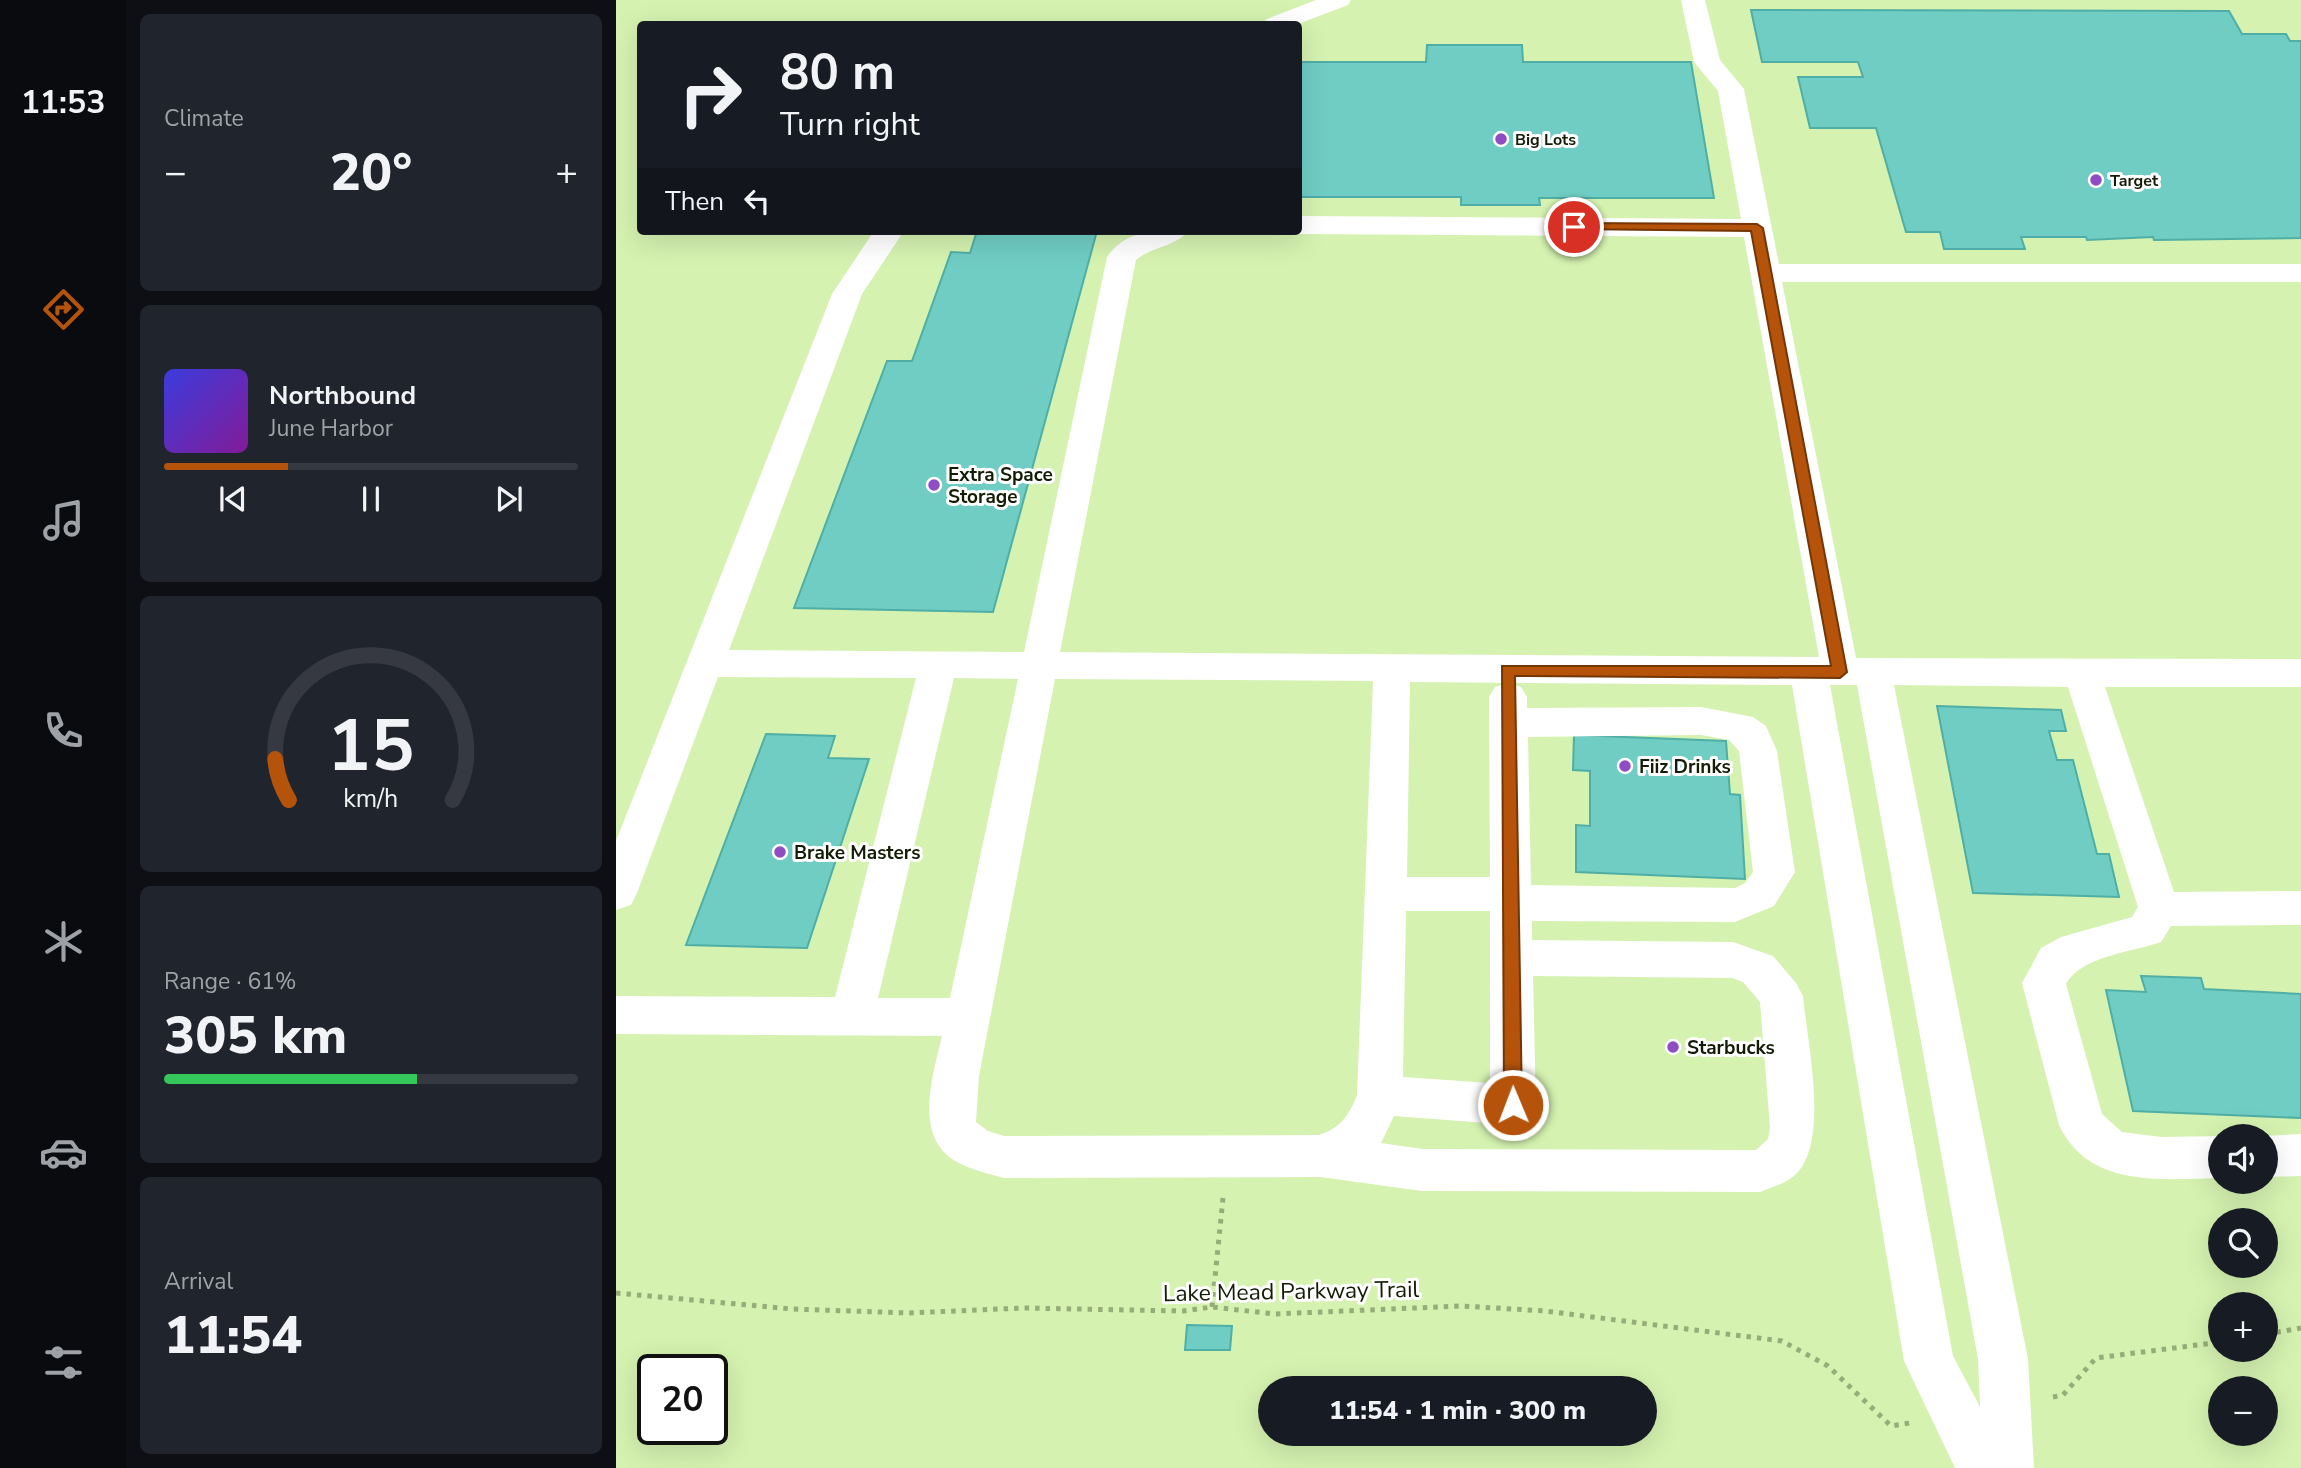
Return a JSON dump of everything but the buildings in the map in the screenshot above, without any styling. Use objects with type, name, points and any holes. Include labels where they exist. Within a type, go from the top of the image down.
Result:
[{"type":"lane","points":[[1284,21],[1339,0]]},
{"type":"lane","points":[[1693,0],[1707,62],[1731,89],[1840,672],[2003,1359],[2008,1468]]},
{"type":"lane","points":[[1302,225],[1757,228]]},
{"type":"lane","points":[[616,893],[847,295],[886,235]]},
{"type":"lane","points":[[1161,235],[1137,244],[1122,257],[968,1017],[952,1109],[957,1131],[975,1149],[1004,1157],[1319,1156],[1422,1170],[1760,1171],[1777,1164],[1792,1144],[1793,1128],[1781,996],[1758,970],[1733,960],[1609,961],[1510,957]]},
{"type":"lane","points":[[1765,273],[2301,273]]},
{"type":"lane","points":[[705,663],[2301,673]]},
{"type":"lane","points":[[852,1017],[939,666]]},
{"type":"lane","points":[[1319,1156],[1351,1147],[1369,1123],[1380,1095],[1392,669]]},
{"type":"lane","points":[[1380,1095],[1513,1105],[1507,670]]},
{"type":"lane","points":[[1840,672],[1929,1361],[1983,1468]]},
{"type":"lane","points":[[2082,673],[2159,909],[2146,930],[2076,950],[2056,961],[2044,983],[2082,1125],[2110,1152],[2161,1158],[2208,1157]]},
{"type":"lane","points":[[1385,894],[1509,894],[1531,904],[1735,905],[1755,901],[1768,888],[1774,872],[1758,751],[1752,736],[1739,727],[1701,720],[1508,723]]},
{"type":"lane","points":[[2159,909],[2301,908]]},
{"type":"lane","points":[[616,1015],[968,1017]]},
{"type":"lane","points":[[2278,1156],[2301,1155]]},
{"type":"path","points":[[1212,1307],[1220,1219]]},
{"type":"path","name":"Lake Mead Parkway Trail","points":[[616,1293],[792,1309],[909,1312],[1023,1308],[1183,1311],[1212,1307],[1275,1314],[1461,1306],[1545,1311],[1754,1336],[1807,1349],[1837,1373],[1891,1426]]},
{"type":"path","points":[[2278,1332],[2301,1328]]},
{"type":"path","points":[[2063,1395],[2096,1358],[2208,1344]]},
{"type":"place","name":"Big Lots","points":[[1501,139]]},
{"type":"place","name":"Target","points":[[2096,180]]},
{"type":"place","name":"Extra Space Storage","points":[[934,485]]},
{"type":"place","name":"Fiiz Drinks","points":[[1625,766]]},
{"type":"place","name":"Brake Masters","points":[[780,852]]},
{"type":"place","name":"Starbucks","points":[[1673,1047]]},
{"type":"route","points":[[1513,1105],[1507,670],[1840,672],[1757,228],[1574,227]]}]
